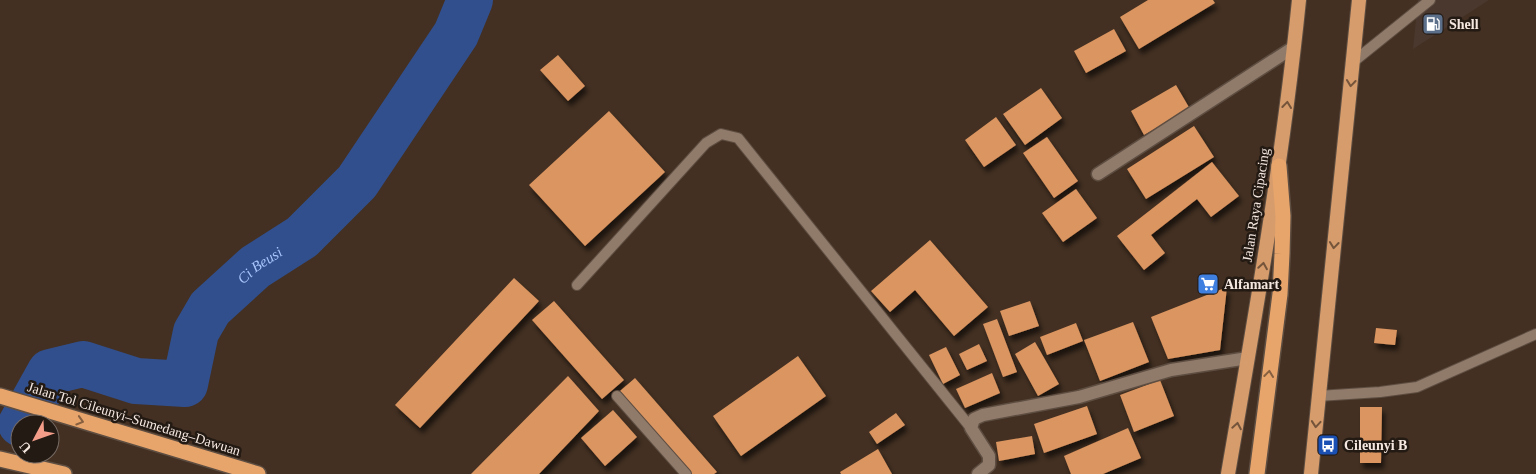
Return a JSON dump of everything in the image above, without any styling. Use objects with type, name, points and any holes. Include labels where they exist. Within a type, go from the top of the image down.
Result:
[{"type":"highway","name":"Jalan Raya Cipacing","points":[[1228,474],[1279,166],[1299,0]]},
{"type":"highway","points":[[1311,474],[1359,0]]},
{"type":"highway","points":[[1256,474],[1280,286],[1283,216],[1279,166]]},
{"type":"highway","name":"Jalan Tol Cileunyi–Sumedang–Dawuan","points":[[0,396],[258,474]]},
{"type":"highway","points":[[0,459],[64,474]]},
{"type":"street","points":[[1098,174],[1294,48]]},
{"type":"street","points":[[978,474],[989,465],[989,456],[971,428],[974,419],[1078,397],[1171,370],[1248,358]]},
{"type":"lane","points":[[1353,62],[1430,0]]},
{"type":"lane","points":[[577,285],[706,143],[721,134],[738,138],[971,428]]},
{"type":"lane","points":[[1318,396],[1380,392],[1417,387],[1536,334]]},
{"type":"lane","points":[[617,396],[686,474]]},
{"type":"shaded area","name":"Shell","points":[[1418,0],[1489,0],[1413,49]]},
{"type":"building","points":[[1148,0],[1213,0],[1215,3],[1139,49],[1120,17]]},
{"type":"building","points":[[1114,29],[1126,51],[1086,73],[1074,51]]},
{"type":"building","points":[[558,55],[585,86],[568,101],[540,70]]},
{"type":"building","points":[[1176,85],[1190,109],[1144,135],[1131,111]]},
{"type":"building","points":[[1041,88],[1062,118],[1025,145],[1003,114]]},
{"type":"building","points":[[609,111],[665,172],[585,246],[529,185]]},
{"type":"building","points":[[996,117],[1016,145],[984,167],[965,140]]},
{"type":"building","points":[[1194,126],[1214,157],[1146,199],[1127,169]]},
{"type":"building","points":[[1047,137],[1078,181],[1054,198],[1023,153]]},
{"type":"building","points":[[1212,162],[1239,196],[1211,217],[1197,199],[1151,235],[1165,253],[1144,270],[1117,236]]},
{"type":"building","points":[[1076,189],[1097,218],[1063,242],[1042,213]]},
{"type":"building","points":[[930,240],[988,307],[954,336],[915,290],[890,312],[871,291]]},
{"type":"building","points":[[514,278],[539,301],[420,428],[395,405]]},
{"type":"building","points":[[1227,287],[1220,350],[1168,359],[1151,317]]},
{"type":"building","points":[[554,301],[624,380],[602,399],[532,320]]},
{"type":"building","points":[[1030,301],[1039,326],[1009,336],[1000,311]]},
{"type":"building","points":[[997,319],[1017,372],[1003,377],[983,324]]},
{"type":"building","points":[[1133,322],[1149,362],[1100,381],[1084,340]]},
{"type":"building","points":[[1076,323],[1083,341],[1047,355],[1040,337]]},
{"type":"building","points":[[1376,328],[1397,330],[1395,345],[1374,343]]},
{"type":"building","points":[[1035,342],[1059,384],[1038,396],[1015,354]]},
{"type":"building","points":[[979,344],[987,361],[967,370],[959,354]]},
{"type":"building","points":[[946,347],[960,375],[943,384],[929,355]]},
{"type":"building","points":[[798,356],[826,396],[741,456],[713,416]]},
{"type":"building","points":[[992,373],[1000,393],[965,408],[956,389]]},
{"type":"building","points":[[568,376],[599,411],[539,474],[471,474]]},
{"type":"building","points":[[635,378],[717,472],[714,474],[692,474],[620,391]]},
{"type":"building","points":[[1160,380],[1174,416],[1134,432],[1120,395]]},
{"type":"building","points":[[1087,406],[1097,434],[1044,453],[1034,424]]},
{"type":"building","points":[[1360,407],[1382,407],[1381,463],[1360,463]]},
{"type":"building","points":[[613,410],[637,437],[605,466],[581,438]]},
{"type":"building","points":[[896,413],[905,425],[877,444],[869,432]]},
{"type":"building","points":[[1128,428],[1141,458],[1103,474],[1071,474],[1064,456]]},
{"type":"building","points":[[1032,436],[1035,454],[999,461],[996,442]]},
{"type":"building","points":[[878,449],[892,474],[841,474],[840,472]]},
{"type":"waterway","name":"Ci Beusi","points":[[27,414],[50,372],[83,364],[136,381],[185,384],[196,332],[210,308],[255,267],[302,237],[357,182],[456,34],[470,0]]},
{"type":"place","name":"Shell","points":[[1433,24]]},
{"type":"place","name":"Alfamart","points":[[1208,284]]},
{"type":"place","name":"Cileunyi B","points":[[1328,445]]}]
